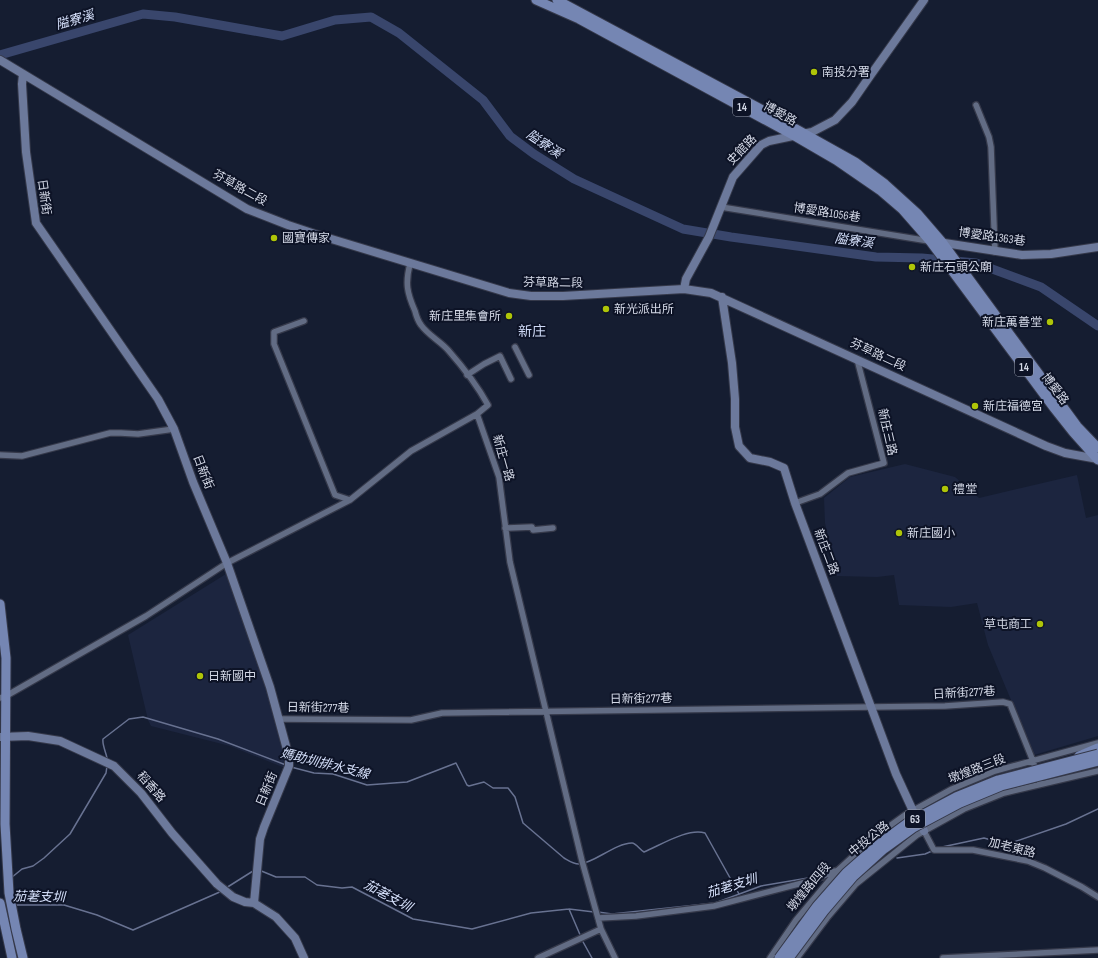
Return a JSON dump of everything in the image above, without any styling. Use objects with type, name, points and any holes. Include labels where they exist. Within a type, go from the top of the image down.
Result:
[{"type":"main road","name":"博愛路","points":[[536,0],[579,19],[793,135],[836,160],[881,191],[902,209],[930,241],[1077,426],[1098,448]]},
{"type":"main road","name":"博愛路","points":[[557,0],[757,107],[855,162],[885,184],[917,213],[942,242],[1068,426],[1098,460]]},
{"type":"main road","points":[[0,604],[6,658],[3,697],[3,737],[8,879],[11,905],[23,958]]},
{"type":"main road","points":[[1066,766],[1098,748]]},
{"type":"main road","name":"中投公路","points":[[789,958],[824,911],[853,877],[884,849],[913,828],[960,803],[1001,786],[1066,766],[1098,754]]},
{"type":"main road","name":"中投公路","points":[[779,958],[817,906],[846,873],[879,844],[909,822],[956,797],[998,780],[1066,766],[1098,762]]},
{"type":"main road","points":[[0,906],[12,958]]},
{"type":"street","name":"史館路","points":[[684,289],[686,279],[709,237],[733,177],[761,145],[769,141],[812,132],[834,120],[852,102],[924,0]]},
{"type":"street","name":"芬草路二段","points":[[2,61],[247,209],[295,227],[410,264],[509,293],[530,296],[595,295],[684,289],[711,293],[1046,446],[1098,460]]},
{"type":"street","name":"日新街","points":[[23,74],[22,84],[26,152],[36,223],[158,399],[174,429],[193,482],[227,563],[270,687],[279,719],[289,757],[289,766],[260,839],[254,903]]},
{"type":"street","points":[[976,105],[989,137],[991,146],[995,252]]},
{"type":"street","name":"博愛路1056巷","points":[[720,209],[930,241]]},
{"type":"street","name":"博愛路1363巷","points":[[930,241],[1022,255],[1051,254],[1098,247]]},
{"type":"street","points":[[3,697],[146,616],[227,563],[350,500],[412,451],[477,414],[488,404],[478,387],[447,349],[432,337],[420,324],[407,288],[407,275],[410,264]]},
{"type":"street","name":"新庄二路","points":[[722,297],[732,363],[735,427],[739,446],[750,458],[770,462],[784,468],[795,503],[896,774],[924,831]]},
{"type":"street","points":[[304,321],[274,332],[274,344],[336,495],[350,500]]},
{"type":"street","points":[[515,347],[529,375]]},
{"type":"street","points":[[467,375],[500,356],[511,379]]},
{"type":"street","name":"新庄三路","points":[[795,503],[820,494],[848,473],[884,463],[857,359]]},
{"type":"street","name":"新庄一路","points":[[477,414],[499,477],[510,562],[597,915],[601,928],[615,958]]},
{"type":"street","points":[[0,454],[22,456],[110,433],[138,434],[174,429]]},
{"type":"street","points":[[505,528],[532,527],[533,530],[554,528]]},
{"type":"street","name":"日新街277巷","points":[[279,719],[411,720],[442,713],[945,706],[1003,702],[1010,704],[1034,761]]},
{"type":"street","name":"稻香路","points":[[3,737],[28,736],[60,741],[114,766],[141,793],[172,834],[217,884],[233,897],[245,902],[254,903],[276,916],[295,938],[304,958]]},
{"type":"street","name":"墩煌路三段","points":[[874,838],[913,811],[952,789],[995,771],[1098,742]]},
{"type":"street","points":[[1034,761],[1040,783]]},
{"type":"street","points":[[797,958],[827,918],[856,884],[917,835],[964,809],[1004,793],[1098,770]]},
{"type":"street","name":"加老東路","points":[[924,831],[934,850],[973,850],[1028,861],[1082,887],[1098,897]]},
{"type":"street","name":"墩煌路四段","points":[[770,958],[800,916],[836,871],[874,838]]},
{"type":"street","points":[[597,915],[636,916],[714,906],[814,880],[848,866],[886,860]]},
{"type":"street","points":[[538,958],[601,928]]},
{"type":"street","points":[[943,958],[1098,950]]},
{"type":"shaded area","name":"草屯商工","points":[[905,464],[955,477],[979,498],[1077,475],[1086,518],[1098,515],[1098,736],[1034,755],[988,645],[977,603],[951,607],[899,605],[894,575],[877,577],[837,576],[825,523],[824,498],[850,477]]},
{"type":"shaded area","name":"日新國中","points":[[226,574],[276,717],[287,763],[285,768],[230,746],[151,726],[148,720],[128,635]]},
{"type":"waterway","name":"隘寮溪","points":[[0,55],[143,14],[175,17],[282,36],[335,20],[371,17],[399,33],[483,100],[510,136],[534,154],[574,179],[683,229],[876,257],[922,258],[976,263],[1041,287],[1098,326]]},
{"type":"waterway","name":"媽助圳排水支線","points":[[107,758],[103,739],[129,719],[143,717],[218,739],[286,765]]},
{"type":"waterway","name":"媽助圳排水支線","points":[[291,767],[314,773],[333,774],[367,785],[407,782],[456,763],[467,785],[469,786],[484,782],[493,788],[508,788],[515,797],[523,823],[564,858],[577,864],[591,861],[625,844],[634,843],[644,852],[682,835],[698,832],[705,833],[739,894]]},
{"type":"waterway","name":"媽助圳排水支線","points":[[11,878],[22,869],[33,866],[44,858],[70,834],[106,773],[107,766]]},
{"type":"waterway","points":[[942,847],[984,838],[1005,844],[1014,842],[1066,824],[1098,809]]},
{"type":"waterway","points":[[897,858],[925,854],[932,851]]},
{"type":"waterway","name":"茄荖支圳","points":[[259,870],[276,877],[305,877],[317,885],[342,888],[352,887],[413,919],[472,929],[531,913],[569,909],[594,912]]},
{"type":"waterway","name":"茄荖支圳","points":[[598,912],[612,914],[715,903],[761,886],[814,877],[830,870]]},
{"type":"waterway","name":"茄荖支圳","points":[[226,888],[253,871]]},
{"type":"waterway","name":"茄荖支圳","points":[[14,905],[64,905],[97,915],[133,930],[222,891]]},
{"type":"waterway","points":[[569,909],[581,937]]},
{"type":"waterway","points":[[582,940],[592,958]]},
{"type":"place","name":"南投分署","points":[[814,72]]},
{"type":"place","name":"國寶傳家","points":[[274,238]]},
{"type":"place","name":"新庄石頭公廟","points":[[912,267]]},
{"type":"place","name":"新光派出所","points":[[606,309]]},
{"type":"place","name":"新庄里集會所","points":[[509,316]]},
{"type":"place","name":"新庄萬善堂","points":[[1050,322]]},
{"type":"place","name":"新庄福德宮","points":[[975,406]]},
{"type":"place","name":"禮堂","points":[[945,489]]},
{"type":"place","name":"新庄國小","points":[[899,533]]},
{"type":"place","name":"草屯商工","points":[[1040,624]]},
{"type":"place","name":"日新國中","points":[[200,676]]},
{"type":"district","name":"新庄","points":[[532,331]]}]
